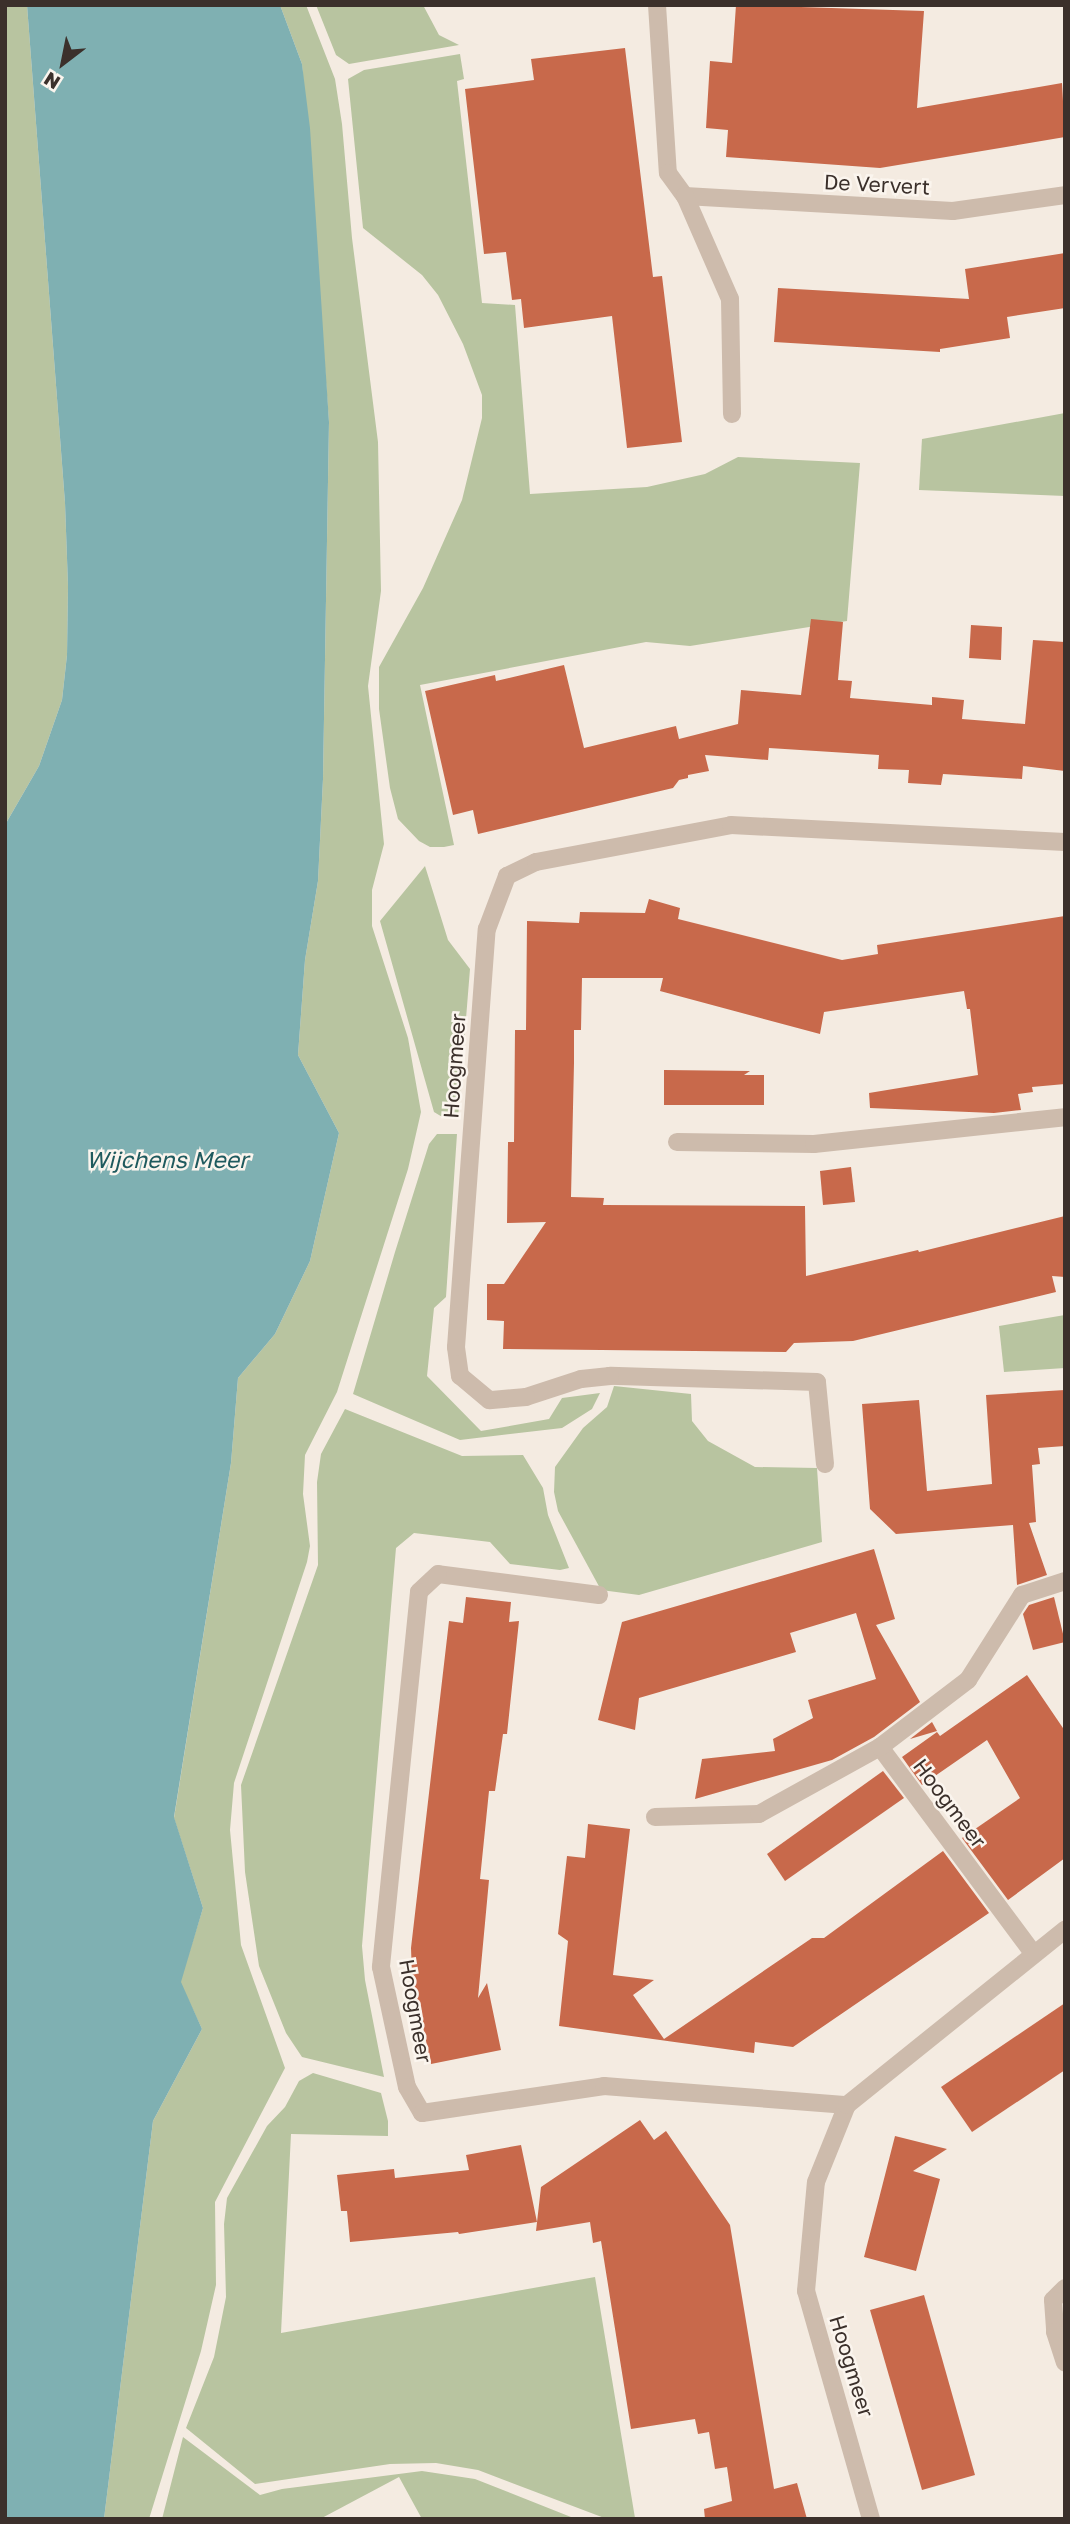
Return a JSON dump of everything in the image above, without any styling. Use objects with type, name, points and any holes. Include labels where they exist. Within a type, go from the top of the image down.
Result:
[{"type":"street","points":[[657,5],[668,173],[685,196],[730,299],[732,414]]},
{"type":"street","name":"De Ververt","points":[[685,196],[953,211],[1065,195]]},
{"type":"street","name":"Hoogmeer","points":[[825,1464],[817,1382],[610,1376],[581,1380],[526,1397],[489,1400],[460,1376],[456,1347],[487,929],[507,876],[536,862],[731,825],[1065,842]]},
{"type":"street","points":[[677,1142],[814,1144],[1065,1117]]},
{"type":"street","name":"Hoogmeer","points":[[599,1595],[438,1574],[419,1592],[381,1967],[407,2087],[422,2113],[604,2087],[847,2105]]},
{"type":"street","points":[[655,1817],[760,1814],[880,1747],[968,1680],[1022,1595],[1065,1581]]},
{"type":"street","name":"Hoogmeer","points":[[880,1747],[1033,1953]]},
{"type":"street","name":"Hoogmeer","points":[[871,2519],[806,2291],[816,2182],[847,2105],[1065,1930]]},
{"type":"street","points":[[1065,2288],[1053,2300],[1055,2332],[1065,2362]]},
{"type":"green space","points":[[5,5],[27,5],[65,503],[68,586],[67,655],[62,700],[39,766],[5,825]]},
{"type":"green space","points":[[280,5],[306,5],[335,79],[342,124],[352,238],[378,442],[381,591],[368,686],[384,844],[372,890],[372,926],[408,1038],[421,1112],[408,1169],[337,1392],[305,1455],[303,1494],[310,1546],[307,1562],[234,1783],[230,1830],[241,1945],[285,2068],[215,2202],[216,2285],[201,2351],[149,2519],[104,2519],[153,2121],[202,2029],[180,1982],[203,1908],[174,1818],[231,1463],[238,1378],[275,1334],[310,1261],[339,1133],[298,1055],[305,960],[318,881],[323,779],[329,422],[302,64]]},
{"type":"green space","points":[[316,5],[423,5],[439,35],[459,45],[349,64],[336,55]]},
{"type":"green space","points":[[460,54],[464,79],[457,81],[482,303],[515,305],[530,494],[647,487],[705,474],[738,457],[860,463],[847,621],[690,646],[646,642],[420,685],[454,845],[430,847],[419,841],[398,819],[390,788],[379,709],[379,667],[423,588],[462,500],[482,418],[482,395],[463,344],[438,295],[422,275],[363,228],[348,79],[364,70]]},
{"type":"green space","points":[[1065,413],[1065,496],[919,490],[922,439]]},
{"type":"green space","points":[[425,866],[448,940],[470,969],[458,1118],[444,1118],[434,1112],[380,921]]},
{"type":"green space","points":[[437,1134],[457,1134],[446,1297],[434,1308],[427,1376],[481,1431],[549,1419],[562,1398],[600,1393],[592,1409],[562,1428],[460,1440],[353,1394],[429,1144]]},
{"type":"green space","points":[[1065,1315],[1065,1368],[1004,1372],[999,1326]]},
{"type":"green space","points":[[614,1386],[691,1394],[692,1421],[708,1441],[755,1467],[817,1468],[822,1542],[639,1595],[601,1590],[558,1511],[554,1492],[555,1467],[583,1428],[607,1407]]},
{"type":"green space","points":[[345,1409],[462,1456],[523,1455],[543,1488],[548,1515],[569,1568],[560,1570],[510,1564],[490,1542],[414,1533],[396,1548],[362,1946],[365,1980],[384,2077],[302,2057],[286,2033],[259,1966],[245,1872],[241,1785],[318,1565],[317,1482],[321,1454]]},
{"type":"green space","points":[[313,2073],[381,2093],[388,2121],[388,2136],[291,2134],[281,2333],[595,2277],[635,2518],[607,2519],[478,2470],[436,2463],[390,2464],[255,2484],[186,2428],[214,2357],[226,2297],[224,2224],[227,2198],[267,2126],[285,2107],[299,2081]]},
{"type":"green space","points":[[183,2437],[260,2495],[282,2489],[422,2471],[475,2479],[576,2519],[422,2519],[399,2477],[320,2519],[162,2519]]},
{"type":"water","name":"Wijchens Meer","points":[[27,5],[280,5],[302,64],[310,128],[329,422],[323,779],[318,881],[305,960],[298,1055],[339,1133],[310,1261],[275,1334],[238,1378],[231,1463],[174,1817],[203,1908],[181,1982],[202,2029],[153,2121],[104,2519],[5,2519],[5,825],[39,766],[62,700],[67,655],[68,586],[65,503]]},
{"type":"building","points":[[736,5],[924,11],[917,108],[1062,83],[1065,137],[880,168],[726,157],[728,130],[706,128],[710,61],[732,63]]},
{"type":"building","points":[[625,48],[653,277],[662,276],[682,442],[627,448],[612,316],[524,328],[521,299],[512,300],[506,252],[484,254],[465,89],[534,80],[531,59]]},
{"type":"building","points":[[1065,253],[1065,308],[1007,317],[1010,338],[940,349],[940,352],[774,342],[778,288],[969,299],[965,269]]},
{"type":"building","points":[[811,619],[843,622],[838,680],[852,681],[850,698],[932,705],[932,697],[964,700],[962,719],[1025,724],[1033,640],[1065,642],[1065,771],[1023,766],[1022,779],[943,774],[941,785],[908,783],[909,770],[878,769],[879,755],[769,748],[768,760],[705,755],[709,771],[688,775],[688,778],[679,780],[673,788],[478,834],[473,810],[453,815],[425,691],[495,675],[496,681],[564,665],[584,748],[676,726],[679,739],[738,724],[741,690],[801,695]]},
{"type":"building","points":[[971,625],[1002,627],[1001,660],[969,658]]},
{"type":"building","points":[[649,899],[680,908],[678,919],[842,960],[878,954],[877,945],[1065,916],[1065,1084],[1032,1087],[1033,1092],[1018,1094],[1021,1110],[994,1113],[870,1108],[869,1093],[978,1075],[970,1009],[967,1009],[964,991],[824,1012],[820,1034],[660,991],[663,978],[582,978],[581,1030],[574,1030],[571,1197],[604,1198],[603,1205],[805,1206],[806,1276],[918,1250],[919,1252],[1065,1216],[1065,1277],[1052,1276],[1056,1292],[853,1341],[794,1343],[786,1352],[503,1349],[504,1321],[487,1320],[487,1284],[504,1284],[546,1222],[507,1223],[508,1142],[514,1142],[515,1030],[526,1030],[527,921],[579,923],[580,912],[645,913]]},
{"type":"building","points":[[664,1070],[750,1071],[744,1075],[764,1075],[764,1105],[664,1105]]},
{"type":"building","points":[[851,1167],[855,1202],[823,1205],[820,1171]]},
{"type":"building","points":[[1065,1390],[1065,1446],[1038,1448],[1040,1464],[1032,1465],[1036,1522],[1029,1523],[1047,1575],[1017,1585],[1013,1525],[896,1534],[870,1509],[862,1404],[919,1400],[927,1491],[992,1484],[986,1395]]},
{"type":"building","points":[[874,1549],[895,1619],[876,1625],[920,1702],[874,1737],[832,1760],[695,1799],[702,1759],[775,1751],[773,1739],[813,1718],[808,1700],[876,1679],[856,1613],[790,1633],[796,1652],[639,1698],[635,1730],[598,1720],[622,1622]]},
{"type":"building","points":[[466,1597],[511,1602],[509,1622],[519,1621],[507,1734],[503,1734],[495,1791],[489,1791],[480,1879],[489,1880],[478,1998],[487,1983],[501,2050],[431,2064],[412,1976],[411,1948],[449,1621],[463,1623]]},
{"type":"building","points":[[1054,1597],[1065,1642],[1033,1650],[1023,1614],[1029,1605]]},
{"type":"building","points":[[1027,1675],[1065,1731],[1065,1858],[1008,1900],[962,1838],[1020,1798],[987,1740],[922,1785],[902,1757],[937,1732],[940,1736]]},
{"type":"building","points":[[932,1722],[937,1731],[910,1739]]},
{"type":"building","points":[[883,1771],[904,1798],[785,1881],[767,1854]]},
{"type":"building","points":[[588,1824],[630,1829],[613,1975],[654,1980],[633,1995],[664,2039],[812,1938],[824,1938],[943,1851],[989,1913],[793,2047],[755,2042],[754,2053],[559,2026],[568,1941],[558,1934],[567,1856],[585,1858]]},
{"type":"building","points":[[1065,2003],[1065,2070],[972,2132],[941,2087]]},
{"type":"building","points":[[640,2120],[654,2140],[666,2131],[730,2225],[774,2489],[797,2483],[807,2519],[705,2519],[704,2509],[732,2501],[727,2467],[715,2469],[709,2432],[698,2434],[695,2419],[631,2429],[601,2241],[593,2243],[590,2222],[536,2231],[541,2187]]},
{"type":"building","points":[[895,2136],[947,2149],[913,2171],[940,2179],[916,2271],[864,2257]]},
{"type":"building","points":[[521,2145],[537,2222],[459,2234],[350,2242],[347,2211],[341,2211],[337,2175],[394,2169],[395,2178],[469,2170],[466,2155]]},
{"type":"building","points":[[924,2295],[975,2475],[922,2490],[870,2310]]}]
